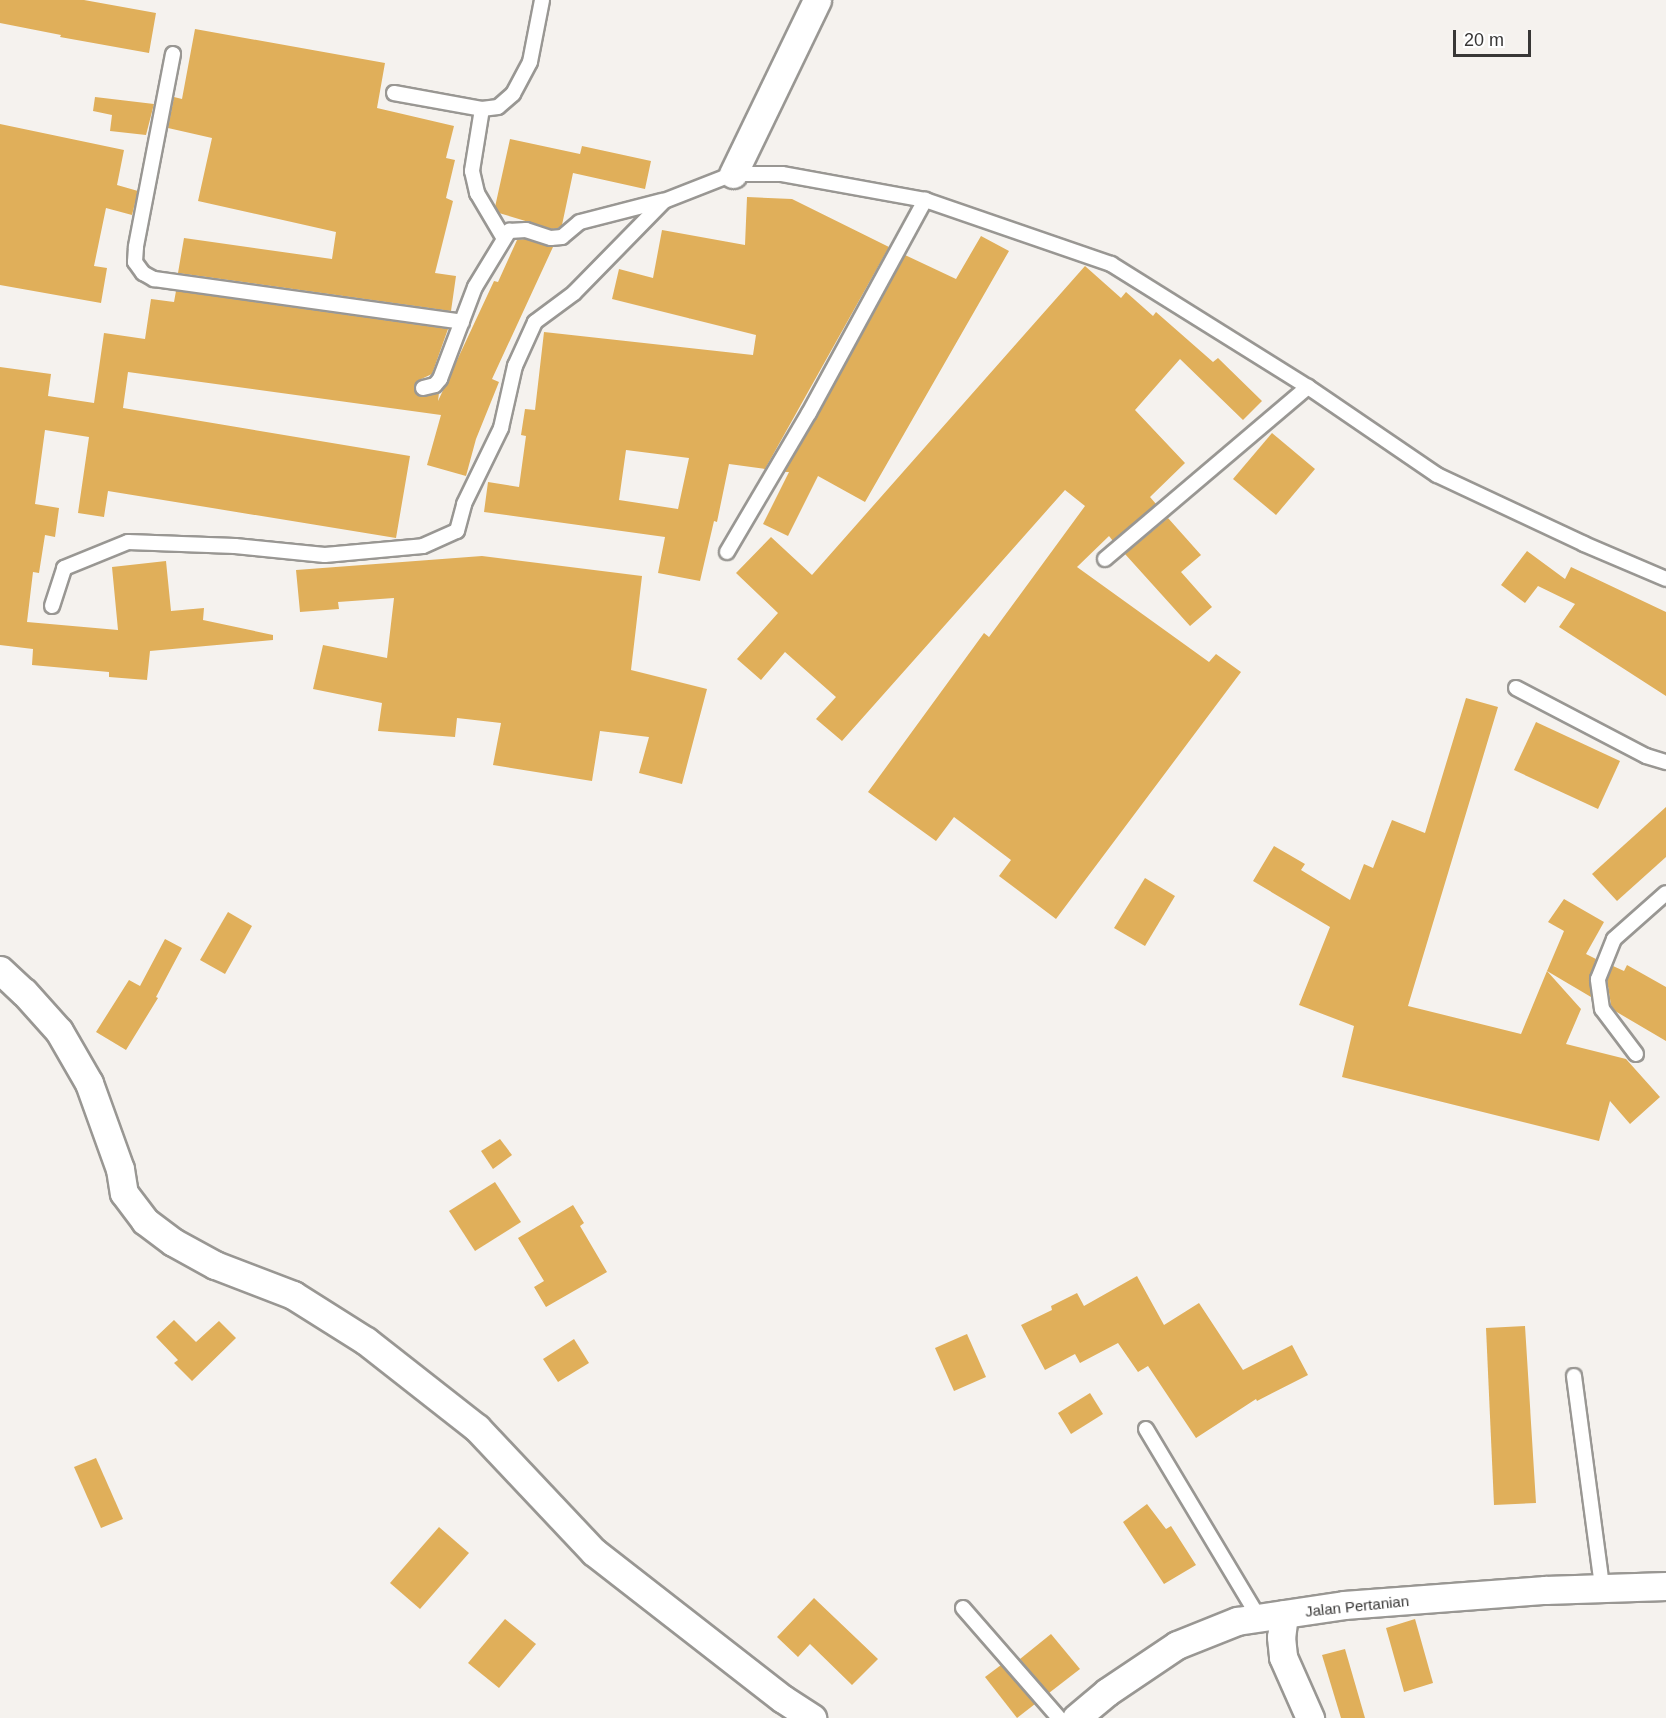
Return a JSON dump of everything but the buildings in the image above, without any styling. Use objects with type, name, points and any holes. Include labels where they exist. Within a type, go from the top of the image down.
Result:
[{"type":"street","points":[[733,174],[817,0]]},
{"type":"street","points":[[0,970],[24,992],[59,1031],[89,1083],[120,1169],[124,1192],[145,1221],[173,1242],[214,1265],[292,1295],[366,1341],[477,1428],[594,1552],[783,1699],[813,1718]]},
{"type":"street","name":"Jalan Pertanian","points":[[1077,1718],[1107,1692],[1177,1645],[1237,1621],[1344,1605],[1602,1587],[1666,1586]]},
{"type":"street","points":[[1272,1616],[1281,1637],[1282,1657],[1310,1718]]},
{"type":"lane","points":[[394,93],[482,109],[498,107],[513,94],[530,62],[542,0]]},
{"type":"lane","points":[[173,54],[136,247],[135,262],[143,273],[154,279],[462,322]]},
{"type":"lane","points":[[482,109],[472,171],[477,193],[503,237]]},
{"type":"lane","points":[[423,388],[435,385],[440,380],[475,287],[503,237],[515,229],[551,238],[561,237],[580,222],[664,201],[733,174],[782,174],[925,200],[1111,264],[1308,387],[1437,475],[1584,544],[1666,579]]},
{"type":"lane","points":[[728,552],[809,413],[925,200]]},
{"type":"lane","points":[[52,606],[64,568],[128,542],[235,546],[325,555],[423,546],[457,531],[464,504],[501,428],[514,366],[535,322],[574,293],[664,201]]},
{"type":"lane","points":[[1105,559],[1308,387]]},
{"type":"lane","points":[[1516,688],[1646,756],[1666,762]]},
{"type":"lane","points":[[1636,1054],[1602,1009],[1598,979],[1614,939],[1666,893]]},
{"type":"lane","points":[[1574,1376],[1602,1587]]},
{"type":"lane","points":[[1146,1429],[1272,1616]]},
{"type":"lane","points":[[963,1608],[1059,1718]]}]
